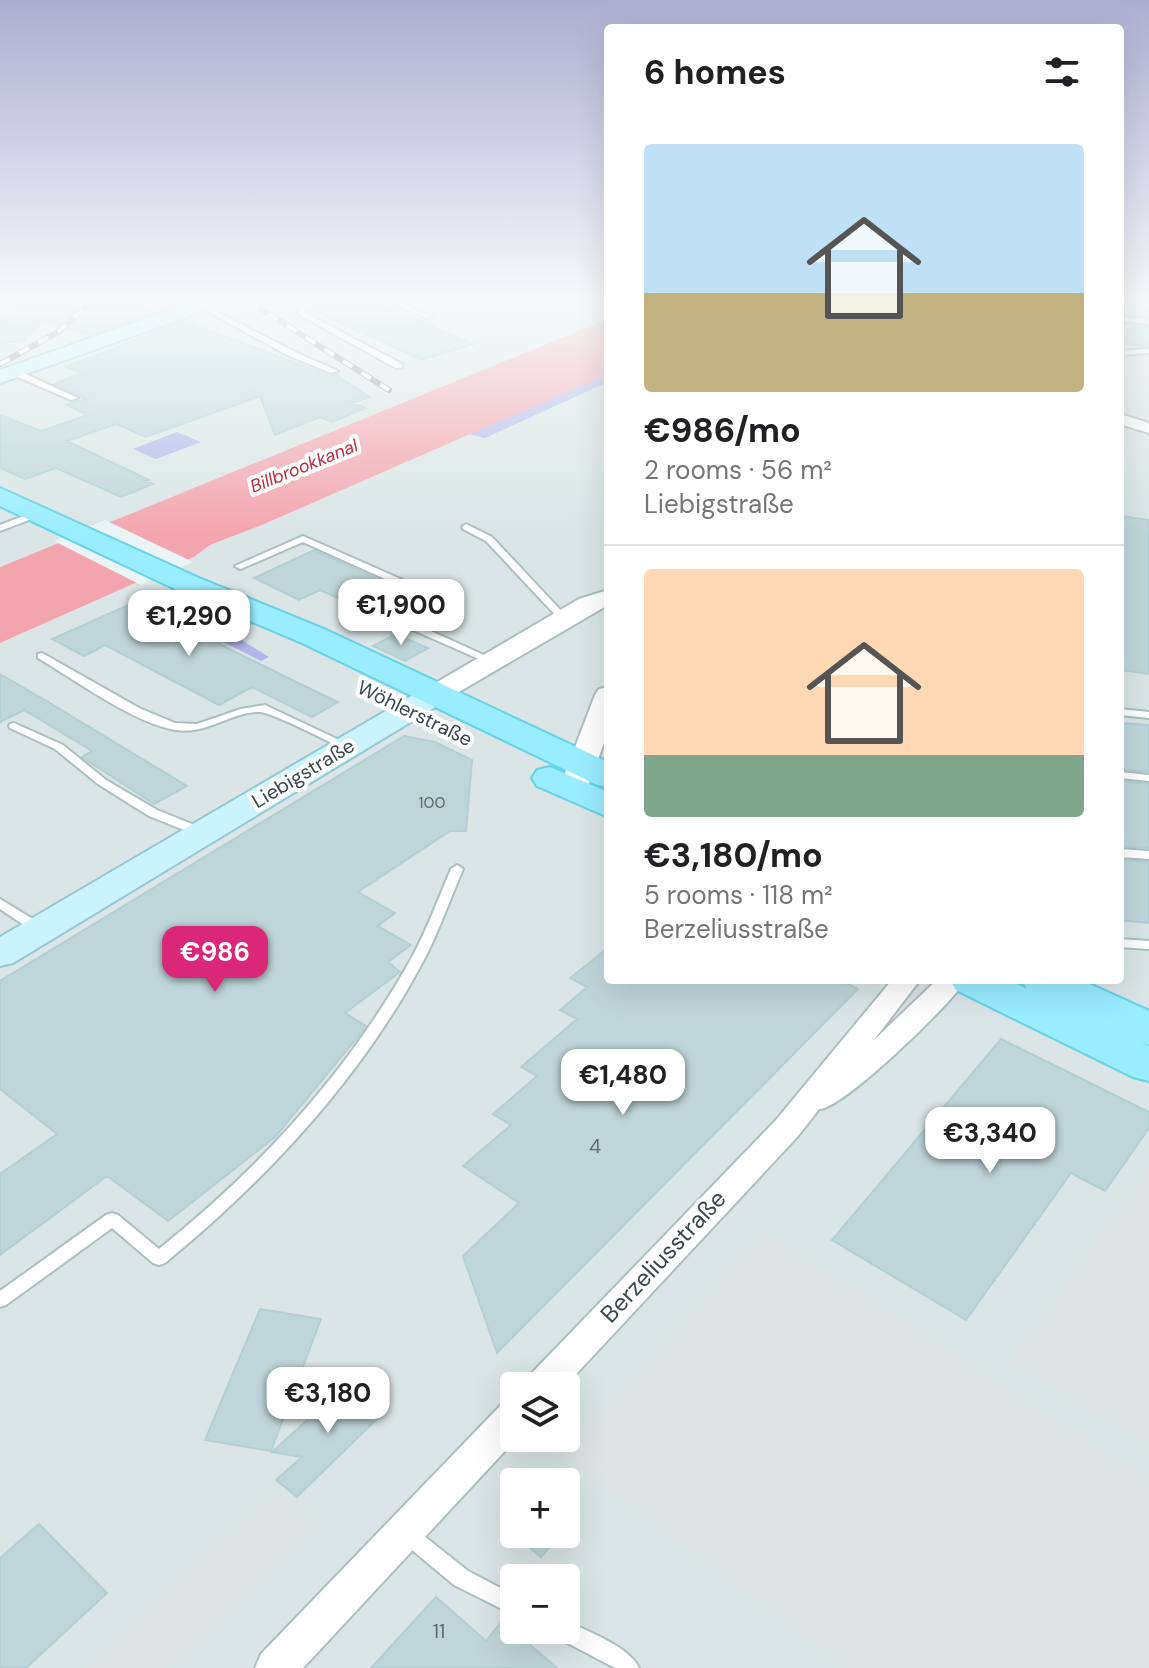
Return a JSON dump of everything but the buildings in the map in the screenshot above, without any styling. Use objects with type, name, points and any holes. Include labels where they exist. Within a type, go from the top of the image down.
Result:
[{"type":"main road","name":"Wöhlerstraße","points":[[0,496],[188,584],[313,636],[423,702],[588,776],[604,800]]},
{"type":"main road","name":"Liebigstraße","points":[[0,954],[423,702]]},
{"type":"main road","points":[[979,984],[1149,1065]]},
{"type":"main road","points":[[1052,984],[1149,1029]]},
{"type":"street","points":[[1124,420],[1149,428]]},
{"type":"street","name":"Liebigstraße","points":[[423,702],[563,618],[604,598]]},
{"type":"street","points":[[588,776],[604,711]]},
{"type":"street","name":"Berzeliusstraße","points":[[555,1372],[787,1128],[904,984]]},
{"type":"street","name":"Berzeliusstraße","points":[[787,1128],[869,1062],[949,984]]},
{"type":"street","points":[[275,1668],[500,1431]]},
{"type":"lane","points":[[20,380],[74,398]]},
{"type":"lane","points":[[0,528],[51,518]]},
{"type":"lane","points":[[466,527],[489,539],[563,618]]},
{"type":"lane","points":[[240,566],[303,539],[418,590],[421,596],[417,628],[492,661]]},
{"type":"lane","points":[[42,656],[162,724],[186,728],[251,708],[265,708],[348,747]]},
{"type":"lane","points":[[1124,712],[1149,715]]},
{"type":"lane","points":[[14,726],[59,747],[102,782],[153,813],[203,833]]},
{"type":"lane","points":[[1124,775],[1149,778]]},
{"type":"lane","points":[[1124,853],[1149,855]]},
{"type":"lane","points":[[0,1300],[112,1219],[159,1258],[197,1227],[283,1143],[325,1094],[391,1004],[418,957],[457,869]]},
{"type":"lane","points":[[0,903],[41,930]]},
{"type":"lane","points":[[1124,943],[1149,945]]},
{"type":"lane","points":[[404,1532],[461,1578],[500,1598]]},
{"type":"lane","points":[[580,1639],[620,1659],[629,1668]]},
{"type":"shaded area","points":[[0,380],[459,380],[0,567]]},
{"type":"shaded area","points":[[594,380],[604,380],[604,384],[485,438],[469,434]]},
{"type":"shaded area","points":[[595,380],[604,380],[604,984],[1124,984],[1124,380],[1149,380],[1149,1668],[0,1668],[0,643],[194,557],[210,545]]},
{"type":"shaded area","points":[[177,432],[201,442],[156,459],[133,449]]},
{"type":"shaded area","points":[[172,598],[269,657],[261,661],[140,600]]},
{"type":"shaded area","points":[[1149,1166],[1149,1446],[1009,1361]]},
{"type":"shaded area","points":[[766,1232],[1149,1479],[1149,1668],[844,1668],[561,1455],[564,1452],[580,1452],[580,1434]]},
{"type":"shaded area","points":[[276,1488],[315,1522],[169,1668],[89,1668]]},
{"type":"water","name":"Billbrookkanal","points":[[459,380],[595,380],[210,545],[194,557],[0,643],[0,567]]},
{"type":"pier","points":[[105,520],[193,562],[141,585],[54,541]]},
{"type":"railway","points":[[373,380],[389,390]]}]
